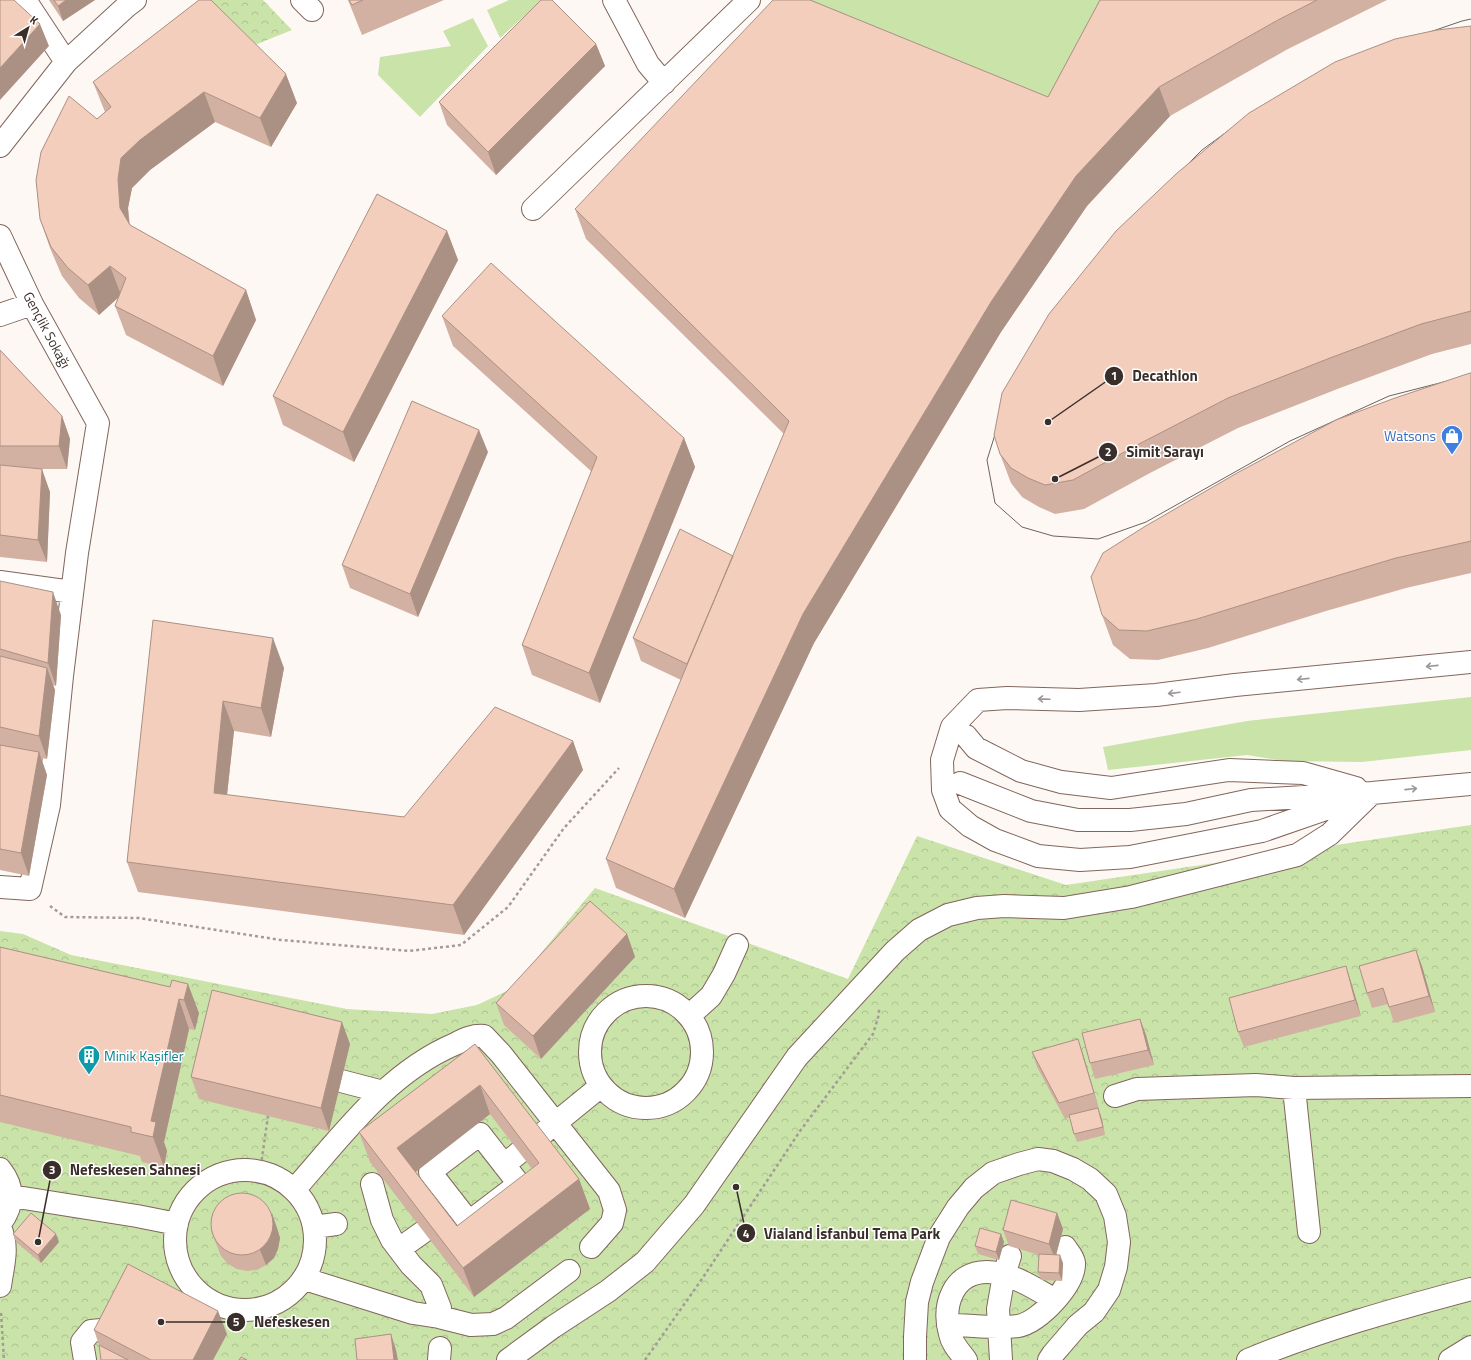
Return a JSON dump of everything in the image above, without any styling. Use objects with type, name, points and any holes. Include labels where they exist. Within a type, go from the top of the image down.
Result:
[{"type":"street","points":[[25,0],[66,62]]},
{"type":"street","points":[[0,146],[66,62],[135,0]]},
{"type":"street","points":[[614,0],[648,64],[664,83]]},
{"type":"street","points":[[533,209],[749,0]]},
{"type":"street","name":"Gençlik Sokağı","points":[[0,236],[32,304],[98,423],[72,592]]},
{"type":"street","points":[[0,315],[32,304]]},
{"type":"street","points":[[0,582],[72,592],[62,676],[50,805],[30,889],[0,887]]},
{"type":"street","points":[[1372,793],[1262,831],[1130,857],[1080,860],[1038,856],[995,840],[970,826],[950,809],[943,790],[942,760],[952,727],[978,700],[1007,698],[1078,700],[1156,695],[1235,685],[1471,662]]},
{"type":"street","points":[[966,736],[976,748],[1021,771],[1061,782],[1110,788],[1229,770],[1263,771],[1303,774],[1372,793]]},
{"type":"street","points":[[960,783],[1031,811],[1078,820],[1130,820],[1186,814],[1251,800],[1372,793],[1471,784]]},
{"type":"street","points":[[508,1360],[553,1327],[608,1291],[645,1262],[694,1205],[797,1057],[895,951],[919,930],[948,915],[977,908],[1004,906],[1064,908],[1131,897],[1297,855],[1330,834],[1372,793]]},
{"type":"street","points":[[689,1016],[703,1005],[711,996],[724,974],[737,945]]},
{"type":"street","points":[[644,996],[662,998],[678,1006],[689,1016],[700,1037],[702,1057],[697,1075],[686,1091],[670,1103],[652,1108],[632,1106],[614,1098],[601,1086],[593,1070],[590,1053],[592,1036],[599,1020],[612,1007],[627,998],[644,996]]},
{"type":"street","points":[[294,1190],[353,1123],[383,1092],[403,1075],[444,1049],[476,1035],[484,1036],[501,1054],[609,1191],[615,1210],[612,1223],[591,1247]]},
{"type":"street","points":[[341,1081],[383,1092]]},
{"type":"street","points":[[1115,1096],[1137,1089],[1256,1085],[1294,1088],[1471,1086]]},
{"type":"street","points":[[504,1165],[601,1086]]},
{"type":"street","points":[[1294,1088],[1309,1232]]},
{"type":"street","points":[[480,1134],[504,1165],[519,1184],[469,1222],[448,1212],[430,1172],[480,1134]]},
{"type":"street","points":[[915,1360],[917,1302],[922,1282],[939,1237],[958,1207],[974,1188],[993,1173],[1038,1159],[1053,1161],[1073,1169],[1090,1179],[1106,1194],[1115,1216],[1119,1242],[1116,1267],[1109,1290],[1094,1312],[1078,1325],[1052,1354],[1050,1360]]},
{"type":"street","points":[[0,1169],[7,1178],[11,1190],[11,1203],[7,1214],[0,1225],[5,1238],[5,1250],[0,1286]]},
{"type":"street","points":[[235,1170],[260,1172],[279,1179],[294,1190],[310,1212],[316,1234],[314,1257],[305,1279],[289,1296],[268,1307],[245,1311],[222,1307],[202,1296],[186,1279],[176,1257],[175,1234],[177,1224],[181,1211],[194,1192],[212,1177],[235,1170]]},
{"type":"street","points":[[372,1184],[375,1222],[400,1249],[411,1265],[431,1285],[440,1308],[439,1317]]},
{"type":"street","points":[[11,1196],[137,1216],[177,1224]]},
{"type":"street","points":[[314,1227],[336,1224]]},
{"type":"street","points":[[400,1249],[423,1232]]},
{"type":"street","points":[[948,1325],[999,1327],[1019,1326],[1034,1320],[1055,1300],[1064,1288],[1071,1274],[1074,1263],[1072,1256],[1065,1247]]},
{"type":"street","points":[[1007,1265],[1026,1284],[1055,1300]]},
{"type":"street","points":[[966,1360],[956,1349],[950,1335],[947,1311],[950,1296],[958,1282],[975,1273],[989,1272],[1007,1265]]},
{"type":"street","points":[[1001,1360],[998,1309],[1007,1265]]},
{"type":"street","points":[[305,1279],[413,1312],[471,1325],[493,1324],[506,1318],[569,1271]]},
{"type":"street","points":[[1248,1360],[1291,1352],[1336,1328],[1471,1288]]},
{"type":"street","points":[[85,1360],[82,1342],[91,1331],[101,1330],[112,1333]]},
{"type":"street","points":[[1450,1360],[1471,1347]]},
{"type":"path","points":[[30,889],[65,917],[139,918],[281,940],[410,951],[461,945],[508,907],[564,828],[619,768]]},
{"type":"path","points":[[645,1360],[702,1279],[800,1131],[873,1034],[879,1014],[878,985],[871,976]]},
{"type":"path","points":[[260,1172],[268,1116]]},
{"type":"path","points":[[1,1308],[4,1360]]},
{"type":"green space","points":[[205,0],[263,0],[292,30],[252,46]]},
{"type":"green space","points":[[509,0],[542,0],[500,38],[487,10]]},
{"type":"green space","points":[[793,0],[1118,0],[1061,110]]},
{"type":"green space","points":[[473,18],[488,46],[420,117],[378,75],[380,57],[451,46],[443,31]]},
{"type":"green space","points":[[1471,697],[1471,750],[1362,762],[1285,761],[1247,755],[1108,770],[1103,747],[1247,721]]},
{"type":"green space","points":[[1471,825],[1471,1360],[0,1360],[0,931],[23,934],[71,955],[347,1009],[432,1014],[477,1005],[511,989],[595,888],[848,979],[917,836],[1066,885]]},
{"type":"building","points":[[0,0],[14,0],[40,24],[0,68]]},
{"type":"building","points":[[54,0],[66,0],[58,6]]},
{"type":"building","points":[[199,0],[211,0],[286,74],[260,118],[204,92],[140,140],[121,158],[118,179],[120,208],[130,225],[246,290],[213,356],[115,306],[126,278],[110,266],[88,285],[68,268],[51,247],[40,219],[36,180],[41,152],[69,96],[97,119],[111,107],[93,82]]},
{"type":"building","points":[[349,0],[363,0],[352,5]]},
{"type":"building","points":[[541,0],[552,0],[596,44],[488,152],[439,102]]},
{"type":"building","points":[[773,0],[810,0],[1048,97],[1100,0],[1317,0],[1278,20],[1159,87],[1076,176],[991,302],[803,614],[674,889],[606,859],[789,421],[575,209]]},
{"type":"building","points":[[1471,26],[1471,311],[1421,324],[1228,398],[1073,480],[1045,485],[1028,478],[1011,468],[1000,454],[994,435],[1002,393],[1049,314],[1116,231],[1176,174],[1249,113],[1335,62],[1395,39],[1437,30]]},
{"type":"building","points":[[377,194],[447,231],[343,432],[273,396]]},
{"type":"building","points":[[491,263],[684,438],[589,673],[522,645],[597,457],[442,316]]},
{"type":"building","points":[[0,350],[62,416],[59,446],[0,446]]},
{"type":"building","points":[[1470,373],[1471,541],[1396,558],[1197,619],[1147,631],[1119,630],[1102,615],[1091,577],[1103,553],[1144,527],[1237,473],[1336,420],[1395,398]]},
{"type":"building","points":[[412,401],[479,430],[410,594],[342,565]]},
{"type":"building","points":[[0,465],[42,469],[38,540],[0,535]]},
{"type":"building","points":[[680,529],[733,556],[687,664],[633,638]]},
{"type":"building","points":[[0,581],[53,592],[48,663],[0,649]]},
{"type":"building","points":[[153,620],[273,638],[261,708],[223,701],[214,793],[404,817],[495,707],[573,741],[453,905],[127,862]]},
{"type":"building","points":[[0,656],[47,668],[39,736],[0,727]]},
{"type":"building","points":[[0,745],[39,752],[21,853],[0,849]]},
{"type":"building","points":[[590,901],[627,934],[533,1036],[496,1003]]},
{"type":"building","name":"Minik Kaşifler","points":[[0,947],[170,987],[172,980],[188,984],[184,1000],[179,999],[151,1121],[156,1122],[153,1137],[131,1132],[131,1127],[0,1095]]},
{"type":"building","points":[[1416,950],[1429,996],[1389,1007],[1383,988],[1367,993],[1359,966]]},
{"type":"building","points":[[1346,966],[1355,1000],[1238,1032],[1229,998]]},
{"type":"building","points":[[212,990],[342,1022],[321,1108],[191,1077]]},
{"type":"building","points":[[1140,1019],[1148,1050],[1090,1063],[1082,1033]]},
{"type":"building","points":[[1078,1039],[1094,1093],[1059,1103],[1032,1052]]},
{"type":"building","points":[[475,1044],[579,1179],[463,1268],[359,1132]],"holes":[[[480,1085],[539,1163],[457,1226],[397,1148]]]},
{"type":"building","points":[[1098,1108],[1103,1127],[1074,1134],[1069,1115]]},
{"type":"building","points":[[236,1193],[248,1193],[264,1202],[271,1212],[273,1224],[271,1236],[264,1246],[248,1255],[236,1255],[225,1250],[216,1241],[211,1230],[211,1218],[216,1207],[225,1198]]},
{"type":"building","points":[[1011,1200],[1057,1213],[1049,1244],[1003,1230]]},
{"type":"building","points":[[31,1213],[56,1234],[38,1255],[13,1234]]},
{"type":"building","points":[[980,1228],[1001,1234],[996,1252],[975,1246]]},
{"type":"building","points":[[1039,1254],[1060,1255],[1059,1273],[1038,1272]]},
{"type":"building","points":[[128,1264],[218,1311],[193,1360],[151,1360],[94,1330]]},
{"type":"building","points":[[391,1334],[394,1360],[357,1360],[355,1339]]},
{"type":"building","points":[[99,1345],[128,1360],[101,1360]]},
{"type":"building","points":[[241,1357],[247,1360],[239,1360]]},
{"type":"tram line","points":[[1427,33],[1471,19]]},
{"type":"tram line","points":[[1183,169],[1202,150],[1232,128]]},
{"type":"tram line","points":[[998,425],[987,460],[995,503],[1022,527],[1053,536],[1098,539],[1146,522],[1290,441],[1389,396],[1471,375]]},
{"type":"place","name":"Decathlon","points":[[1048,422]]},
{"type":"place","name":"Watsons","points":[[1452,456]]},
{"type":"place","name":"Simit Sarayı","points":[[1055,479]]},
{"type":"place","name":"Minik Kaşifler","points":[[89,1076]]},
{"type":"place","name":"Vialand İsfanbul Tema Park","points":[[736,1187]]},
{"type":"place","name":"Nefeskesen Sahnesi","points":[[38,1242]]},
{"type":"place","name":"Nefeskesen","points":[[161,1322]]}]
